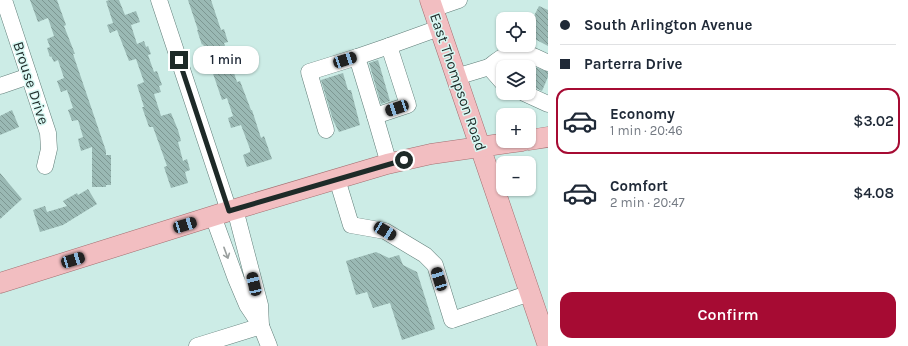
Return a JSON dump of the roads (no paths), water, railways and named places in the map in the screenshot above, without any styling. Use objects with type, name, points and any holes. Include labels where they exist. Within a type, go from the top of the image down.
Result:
[{"type":"main road","name":"East Thompson Road","points":[[432,5],[480,147],[538,303],[548,346]]},
{"type":"main road","points":[[536,139],[548,137]]},
{"type":"main road","points":[[0,283],[226,212],[389,164],[422,156],[496,145]]},
{"type":"street","name":"Brouse Drive","points":[[4,0],[48,133],[49,149],[45,166]]},
{"type":"street","points":[[159,0],[226,212],[260,305],[261,326]]},
{"type":"street","points":[[432,5],[459,0]]},
{"type":"street","points":[[326,130],[309,72],[439,28]]},
{"type":"street","points":[[375,116],[408,105],[389,46]]},
{"type":"street","points":[[456,77],[489,67],[501,56],[515,52],[524,51],[548,63]]},
{"type":"street","points":[[357,57],[389,164]]},
{"type":"street","points":[[489,67],[496,75]]},
{"type":"street","points":[[0,86],[29,76]]},
{"type":"street","points":[[536,98],[548,104]]},
{"type":"street","points":[[337,179],[351,225],[385,231],[425,255],[435,265],[452,320],[538,303]]},
{"type":"street","points":[[226,212],[236,279],[247,305],[261,326],[269,346]]},
{"type":"street","points":[[197,346],[261,326]]}]
